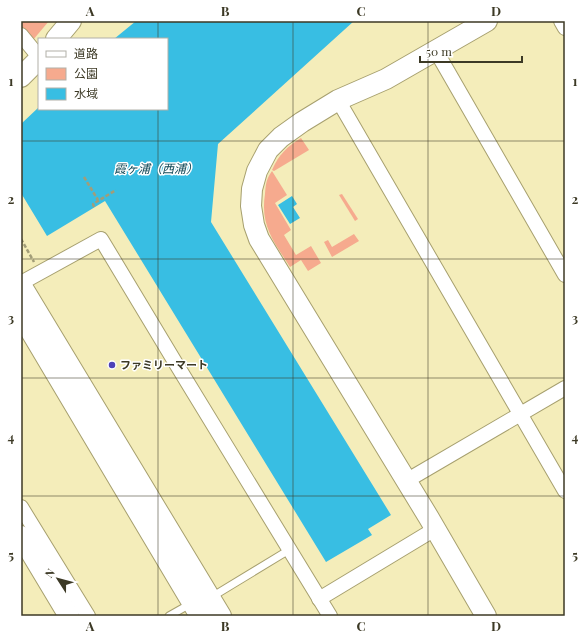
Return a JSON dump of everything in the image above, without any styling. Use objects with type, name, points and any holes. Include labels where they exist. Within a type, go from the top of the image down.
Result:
[{"type":"street","points":[[57,38],[71,21]]},
{"type":"street","points":[[486,616],[259,239],[254,225],[251,206],[252,189],[257,171],[268,150],[281,137],[338,100],[386,79],[487,21]]},
{"type":"street","points":[[561,21],[565,28]]},
{"type":"street","points":[[21,35],[38,57]]},
{"type":"street","points":[[436,51],[565,275]]},
{"type":"street","points":[[21,77],[38,59]]},
{"type":"street","points":[[338,100],[565,491]]},
{"type":"street","points":[[201,605],[21,284],[102,239],[174,362],[330,616]]},
{"type":"street","points":[[21,315],[201,605],[222,616]]},
{"type":"street","points":[[406,481],[565,388]]},
{"type":"street","points":[[21,507],[88,616]]},
{"type":"street","points":[[319,599],[435,529]]},
{"type":"street","points":[[21,536],[69,616]]},
{"type":"lane","points":[[169,616],[201,605],[289,550]]},
{"type":"path","points":[[84,177],[98,200]]},
{"type":"path","points":[[94,207],[93,204],[98,200],[116,190]]},
{"type":"green space","points":[[21,21],[49,21],[33,40],[21,26]]},
{"type":"green space","points":[[301,138],[309,150],[274,171],[272,170],[284,151]]},
{"type":"green space","points":[[272,171],[287,195],[275,203],[291,230],[284,235],[296,255],[311,246],[321,263],[308,271],[301,260],[290,267],[266,225],[264,205],[265,190],[267,179]]},
{"type":"green space","points":[[342,194],[358,219],[355,221],[339,195]]},
{"type":"green space","points":[[354,234],[359,241],[332,257],[324,242],[328,240],[332,247]]},
{"type":"water","name":"霞ヶ浦（西浦）","points":[[136,21],[354,21],[218,144],[211,222],[391,515],[368,529],[372,535],[326,562],[105,201],[47,236],[21,193],[21,124],[38,108],[38,110],[168,110],[168,38],[115,38]]},
{"type":"water","points":[[292,196],[297,204],[293,207],[300,218],[290,224],[278,205]]},
{"type":"place","name":"ファミリーマート","points":[[112,365]]}]
